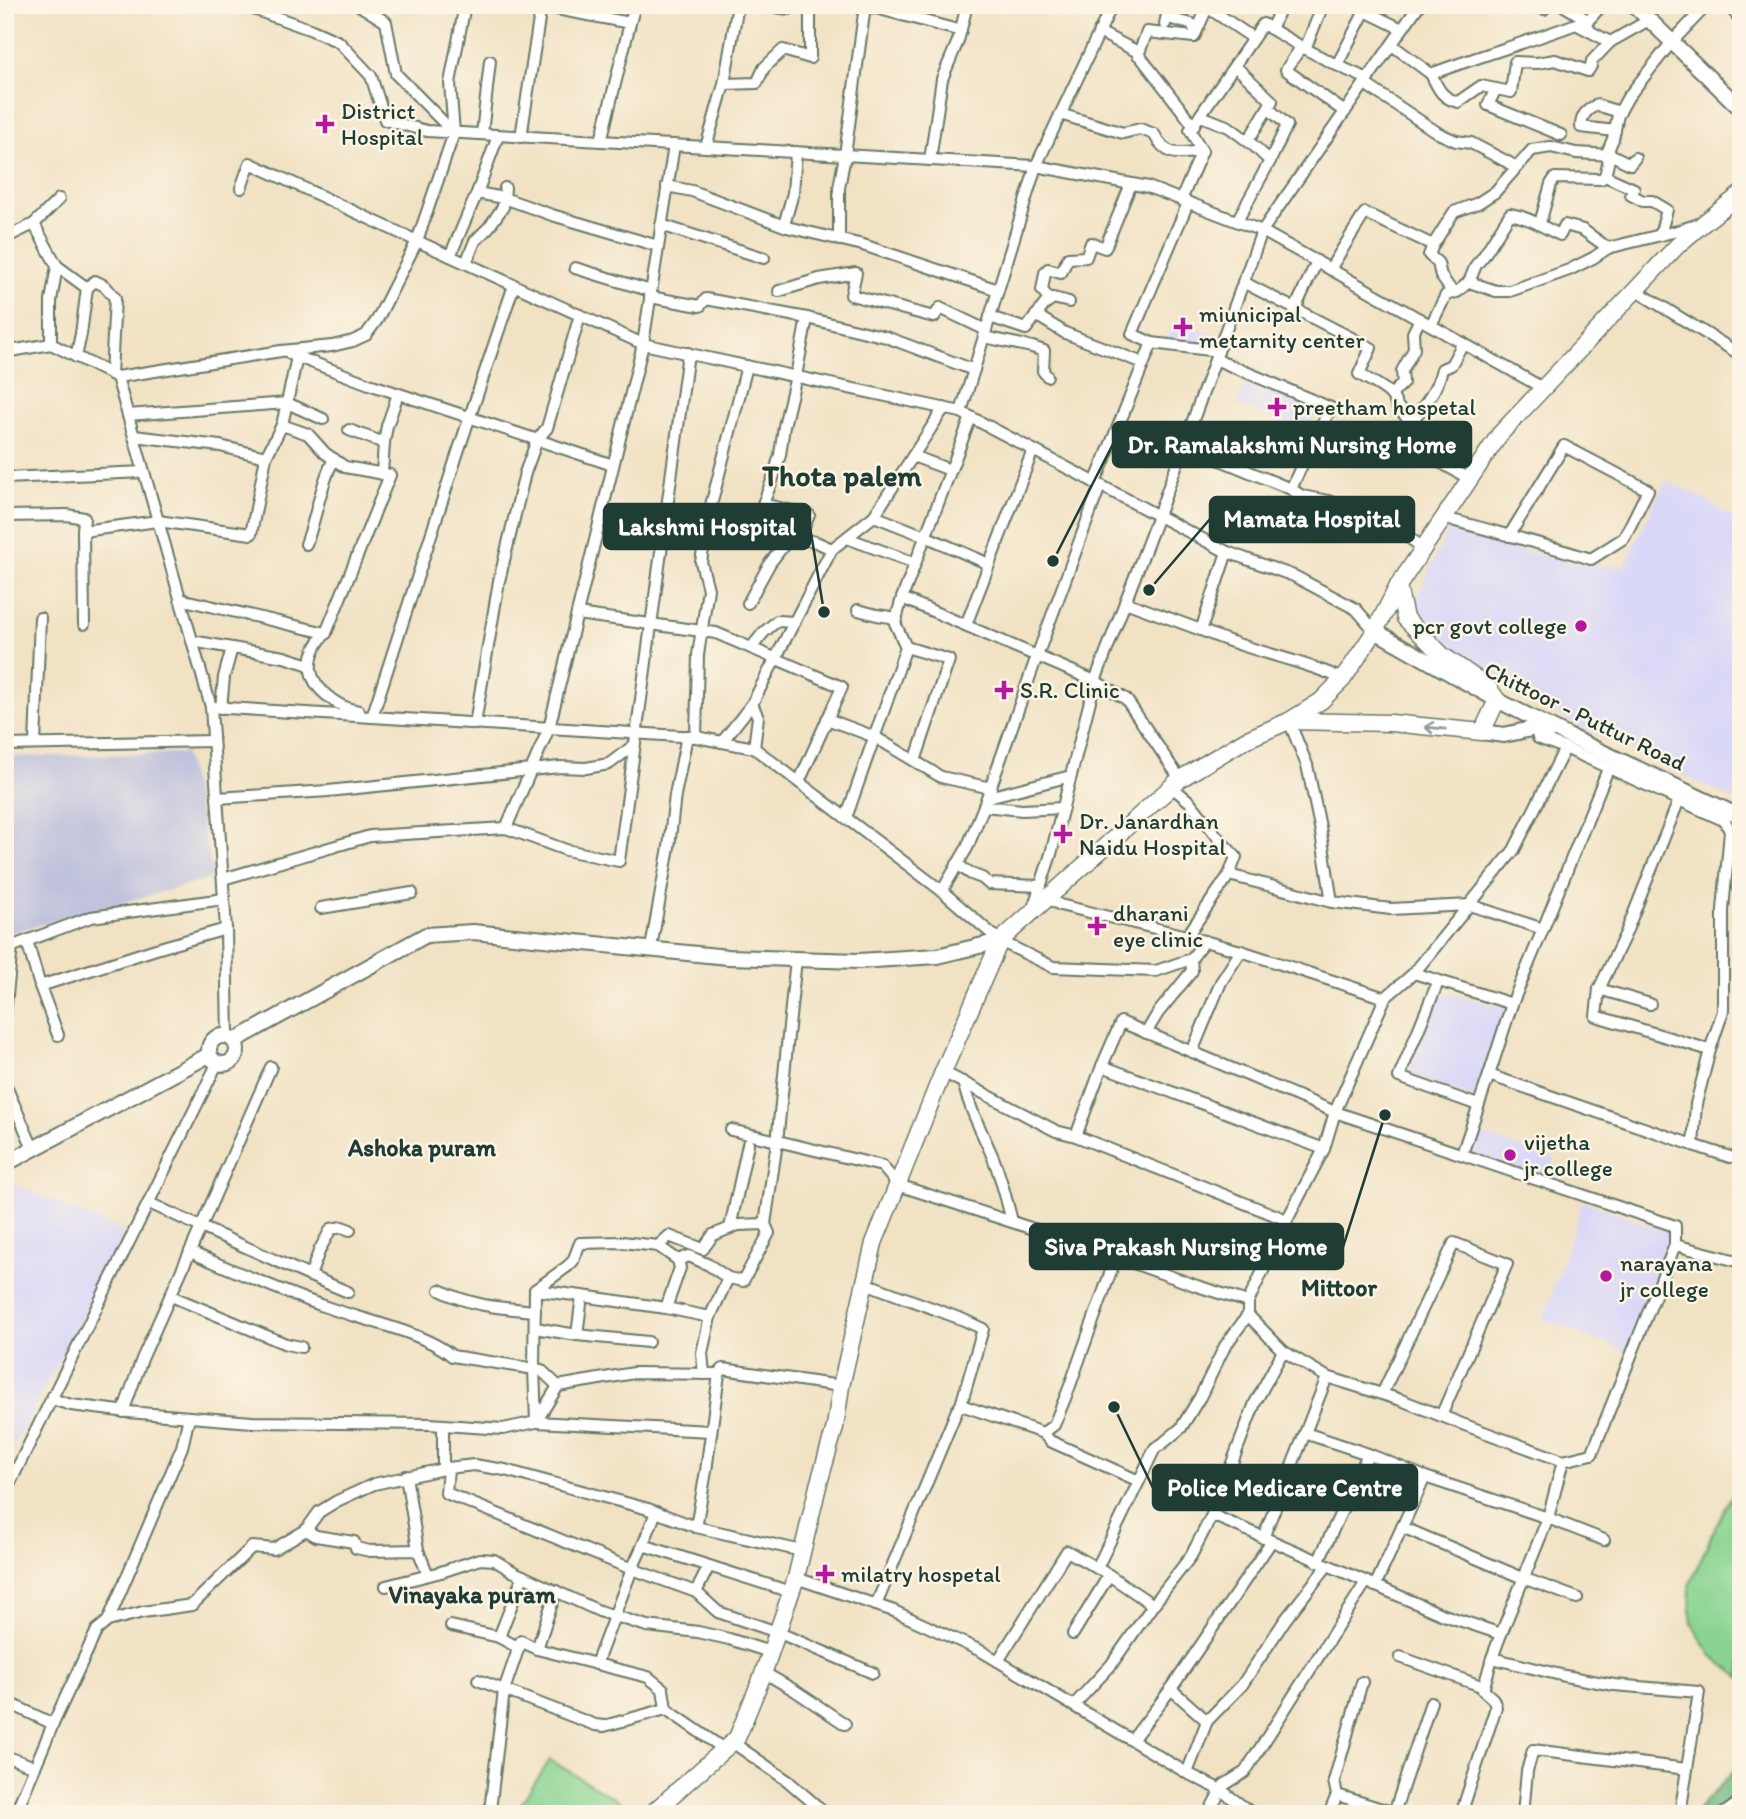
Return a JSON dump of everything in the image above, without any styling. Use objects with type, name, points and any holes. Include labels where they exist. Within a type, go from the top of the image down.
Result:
[{"type":"highway","points":[[651,1814],[737,1738],[793,1585],[835,1427],[841,1386],[874,1243],[943,1072],[1000,941],[1032,911],[1044,892],[1176,783],[1245,740],[1289,720],[1321,701],[1343,679],[1375,631],[1398,586],[1500,434],[1678,245],[1741,194]]},
{"type":"highway","points":[[1289,720],[1391,723],[1482,732],[1497,700],[1487,686],[1442,655],[1405,618],[1398,586]]},
{"type":"main road","points":[[1634,5],[1741,109]]},
{"type":"main road","name":"Chittoor - Puttur Road","points":[[1375,631],[1566,739],[1741,817]]},
{"type":"main road","points":[[1482,732],[1504,735],[1535,723]]},
{"type":"main road","points":[[231,1039],[237,1049],[235,1058],[225,1065],[213,1059],[209,1047],[213,1040],[220,1037],[231,1039],[426,935],[473,932],[728,957],[859,961],[937,956],[1000,941]]},
{"type":"main road","points":[[5,1164],[213,1059]]},
{"type":"street","points":[[242,5],[339,42],[371,76],[385,120],[427,131],[1036,166],[1148,187],[1262,231],[1544,388]]},
{"type":"street","points":[[359,5],[372,9],[386,22],[396,75],[454,133]]},
{"type":"street","points":[[5,352],[51,344],[114,376],[332,346],[366,335],[377,320],[417,241],[454,133],[450,83],[465,5]]},
{"type":"street","points":[[534,5],[629,23]]},
{"type":"street","points":[[601,141],[635,5]]},
{"type":"street","points":[[706,147],[724,84],[737,5]]},
{"type":"street","points":[[761,5],[789,9],[794,5]]},
{"type":"street","points":[[724,84],[757,83],[764,68],[782,50],[810,58],[810,5]]},
{"type":"street","points":[[930,160],[942,79],[958,41],[967,5]]},
{"type":"street","points":[[846,818],[906,646],[895,623],[902,597],[950,470],[966,414],[974,370],[1036,166],[1112,5]]},
{"type":"street","points":[[1162,33],[1169,5]]},
{"type":"street","points":[[1271,29],[1282,5]]},
{"type":"street","points":[[1323,5],[1303,48],[1286,70],[1345,112]]},
{"type":"street","points":[[1352,5],[1366,8],[1402,29]]},
{"type":"street","points":[[1044,892],[1095,681],[1262,231],[1419,5]]},
{"type":"street","points":[[1533,5],[1544,9],[1546,5]]},
{"type":"street","points":[[1563,5],[1584,18],[1588,27]]},
{"type":"street","points":[[1588,27],[1602,5]]},
{"type":"street","points":[[1605,176],[1620,112],[1628,97],[1671,43],[1707,5]]},
{"type":"street","points":[[1728,5],[1741,20]]},
{"type":"street","points":[[521,137],[541,6]]},
{"type":"street","points":[[839,240],[839,188],[865,6],[961,31]]},
{"type":"street","points":[[1138,55],[1147,32],[1194,37],[1205,6],[1253,38]]},
{"type":"street","points":[[1337,65],[1366,8]]},
{"type":"street","points":[[1167,18],[1192,24],[1196,32]]},
{"type":"street","points":[[1392,45],[1431,74],[1447,100],[1458,102],[1481,86],[1511,92],[1515,62],[1555,61],[1588,71],[1592,61],[1610,42],[1649,20]]},
{"type":"street","points":[[1291,489],[1331,408],[1217,355],[1152,343],[1132,334],[1202,151],[1190,130],[1253,38],[1264,24],[1366,81],[1438,133],[1456,141],[1471,143],[1517,167]]},
{"type":"street","points":[[1431,74],[1576,24],[1588,27],[1610,42]]},
{"type":"street","points":[[1099,32],[1136,51],[1197,121],[1229,127],[1270,161]]},
{"type":"street","points":[[482,135],[490,61]]},
{"type":"street","points":[[1235,66],[1272,101],[1248,141]]},
{"type":"street","points":[[1496,89],[1488,105],[1561,135]]},
{"type":"street","points":[[1581,127],[1586,111],[1596,105],[1620,112]]},
{"type":"street","points":[[1237,221],[1287,125],[1268,108]]},
{"type":"street","points":[[1060,114],[1123,132],[1140,129],[1154,134],[1161,147],[1172,153],[1202,151]]},
{"type":"street","points":[[1551,147],[1565,131],[1574,128],[1615,131]]},
{"type":"street","points":[[450,256],[498,136]]},
{"type":"street","points":[[506,828],[549,728],[643,344],[674,145]]},
{"type":"street","points":[[1453,293],[1441,276],[1438,263],[1429,256],[1433,245],[1454,212],[1478,203],[1495,192],[1532,150],[1551,147],[1576,153],[1608,155],[1630,164],[1636,158]]},
{"type":"street","points":[[784,225],[793,193],[796,152]]},
{"type":"street","points":[[241,188],[250,163],[643,344],[966,414],[1227,552],[1304,581],[1356,609],[1375,631]]},
{"type":"street","points":[[1539,223],[1555,178],[1601,179],[1605,176]]},
{"type":"street","points":[[1605,176],[1634,189],[1631,195],[1667,209],[1660,235]]},
{"type":"street","points":[[1050,300],[1042,290],[1045,273],[1048,270],[1062,273],[1068,258],[1086,257],[1091,243],[1105,248],[1131,184]]},
{"type":"street","points":[[667,186],[692,191],[784,225],[863,245],[998,290]]},
{"type":"street","points":[[477,193],[504,193],[552,215],[658,246]]},
{"type":"street","points":[[466,263],[475,241],[503,207],[504,193]]},
{"type":"street","points":[[5,243],[9,236],[34,224],[59,199]]},
{"type":"street","points":[[1330,269],[1365,213],[1433,245]]},
{"type":"street","points":[[1432,326],[1446,295],[1469,282],[1476,265],[1510,214],[1539,223],[1560,235],[1565,225],[1583,230],[1608,248]]},
{"type":"street","points":[[1469,282],[1496,291],[1510,291],[1569,270],[1608,248],[1704,222]]},
{"type":"street","points":[[34,224],[57,266],[88,288]]},
{"type":"street","points":[[661,225],[764,258]]},
{"type":"street","points":[[1295,309],[1317,261]]},
{"type":"street","points":[[51,344],[51,302],[57,266]]},
{"type":"street","points":[[575,268],[651,294],[700,306],[706,299],[807,317],[886,337],[974,370]]},
{"type":"street","points":[[779,291],[819,279],[856,273],[851,295],[934,317],[940,309],[985,334],[1044,351],[1042,371],[1047,376]]},
{"type":"street","points":[[76,357],[88,288],[95,281],[105,286],[115,298],[114,376],[128,415],[192,641],[216,708]]},
{"type":"street","points":[[1244,282],[1371,348],[1359,374],[1391,395],[1421,435],[1425,454],[1469,480]]},
{"type":"street","points":[[373,715],[514,285]]},
{"type":"street","points":[[1635,290],[1741,355]]},
{"type":"street","points":[[990,317],[1026,329],[1053,298],[1069,302]]},
{"type":"street","points":[[1036,315],[1065,333],[1143,363]]},
{"type":"street","points":[[475,723],[499,581],[525,473],[537,440],[547,429],[580,316]]},
{"type":"street","points":[[799,539],[809,515],[763,504],[779,456],[807,317]]},
{"type":"street","points":[[1391,395],[1403,383],[1402,372],[1414,349],[1413,333],[1420,319]]},
{"type":"street","points":[[942,891],[967,848],[988,797],[1098,484],[1152,343]]},
{"type":"street","points":[[1412,421],[1431,398],[1441,369],[1451,365],[1463,343]]},
{"type":"street","points":[[281,351],[398,394],[613,465]]},
{"type":"street","points":[[223,879],[370,836],[506,828],[566,850],[619,861],[688,353]]},
{"type":"street","points":[[83,531],[158,521],[251,534],[266,457],[282,425],[297,357]]},
{"type":"street","points":[[651,948],[669,847],[675,795],[692,737],[698,655],[708,589],[702,562],[709,513],[747,366]]},
{"type":"street","points":[[382,474],[387,426],[398,394]]},
{"type":"street","points":[[128,415],[287,403],[323,419]]},
{"type":"street","points":[[722,742],[752,704],[832,549],[874,516],[944,408]]},
{"type":"street","points":[[282,425],[308,434],[325,453],[345,467],[390,475],[326,632],[317,642],[310,664],[313,678],[329,698],[349,709],[373,715]]},
{"type":"street","points":[[349,430],[384,443]]},
{"type":"street","points":[[134,436],[220,446],[266,457]]},
{"type":"street","points":[[1184,445],[1291,489],[1301,496],[1328,501],[1381,519],[1423,548]]},
{"type":"street","points":[[1444,518],[1591,559],[1624,538],[1648,490],[1564,446],[1509,536]]},
{"type":"street","points":[[966,625],[1032,450]]},
{"type":"street","points":[[913,456],[950,470]]},
{"type":"street","points":[[306,544],[327,472],[334,459]]},
{"type":"street","points":[[5,478],[144,472]]},
{"type":"street","points":[[5,516],[84,517],[84,624]]},
{"type":"street","points":[[874,516],[989,564]]},
{"type":"street","points":[[748,603],[770,563],[790,537],[816,542],[832,549]]},
{"type":"street","points":[[846,538],[915,563]]},
{"type":"street","points":[[1202,630],[1227,552]]},
{"type":"street","points":[[902,597],[1095,681],[1126,699],[1176,783],[1236,857],[1228,875],[1187,936]]},
{"type":"street","points":[[180,599],[326,632]]},
{"type":"street","points":[[1125,602],[1226,641],[1318,668],[1343,679]]},
{"type":"street","points":[[858,610],[897,618]]},
{"type":"street","points":[[576,614],[716,633],[842,687],[799,782]]},
{"type":"street","points":[[35,744],[40,618]]},
{"type":"street","points":[[751,648],[777,621],[795,622]]},
{"type":"street","points":[[192,641],[310,664]]},
{"type":"street","points":[[906,646],[949,660],[915,761]]},
{"type":"street","points":[[231,1039],[213,741],[216,708],[232,648]]},
{"type":"street","points":[[752,704],[758,718],[754,748]]},
{"type":"street","points":[[216,708],[373,715],[692,737],[754,748],[942,891],[1000,941],[1053,967],[1156,971],[1191,959],[1205,941]]},
{"type":"street","points":[[827,719],[875,737],[941,777],[1022,810],[1063,808]]},
{"type":"street","points":[[1289,720],[1307,765],[1332,902]]},
{"type":"street","points":[[1097,1568],[1155,1448],[1181,1428],[1225,1346],[1248,1315],[1248,1302],[1324,1149],[1335,1112],[1385,998],[1414,973],[1514,850],[1566,739],[1608,769],[1726,821],[1730,831],[1723,910],[1723,1011],[1696,1104],[1693,1145]]},
{"type":"street","points":[[5,745],[213,741]]},
{"type":"street","points":[[217,798],[328,791],[560,766],[586,768],[610,764],[634,746]]},
{"type":"street","points":[[1462,1154],[1512,1003],[1608,769]]},
{"type":"street","points":[[988,797],[1071,776]]},
{"type":"street","points":[[1679,800],[1625,936],[1599,989],[1596,1016],[1710,1050]]},
{"type":"street","points":[[957,864],[989,884],[1044,892],[1060,905],[1241,951],[1385,998]]},
{"type":"street","points":[[1228,875],[1332,902],[1391,909],[1470,905],[1542,929]]},
{"type":"street","points":[[321,908],[411,893]]},
{"type":"street","points":[[5,1014],[8,947],[91,916],[224,899]]},
{"type":"street","points":[[40,986],[226,929]]},
{"type":"street","points":[[27,941],[58,1035]]},
{"type":"street","points":[[1192,1052],[1221,982],[1241,951]]},
{"type":"street","points":[[678,1260],[689,1256],[729,1278],[743,1281],[769,1233],[765,1224],[777,1142],[796,959]]},
{"type":"street","points":[[1146,1032],[1192,971],[1191,959]]},
{"type":"street","points":[[1414,973],[1512,1003]]},
{"type":"street","points":[[1438,982],[1398,1077],[1478,1105]]},
{"type":"street","points":[[1599,989],[1650,1004]]},
{"type":"street","points":[[1076,1136],[1121,1022],[1335,1112],[1675,1226],[1675,1245],[1592,1454],[1563,1461],[1382,1394],[1327,1377],[1283,1351],[1248,1315]]},
{"type":"street","points":[[5,1493],[149,1203],[213,1059]]},
{"type":"street","points":[[1102,1066],[1324,1149]]},
{"type":"street","points":[[123,1412],[142,1359],[271,1067]]},
{"type":"street","points":[[943,1072],[1056,1131],[1076,1136],[1287,1220]]},
{"type":"street","points":[[1489,1075],[1730,1157]]},
{"type":"street","points":[[963,1082],[968,1105],[1001,1180],[1012,1221]]},
{"type":"street","points":[[5,1084],[33,1148]]},
{"type":"street","points":[[731,1130],[882,1166],[898,1185],[1248,1302]]},
{"type":"street","points":[[730,1228],[748,1144]]},
{"type":"street","points":[[149,1203],[348,1292]]},
{"type":"street","points":[[658,1246],[669,1236],[703,1249],[713,1235],[730,1228],[765,1224]]},
{"type":"street","points":[[310,1276],[320,1248],[331,1229],[342,1227],[350,1230]]},
{"type":"street","points":[[535,1290],[573,1261],[580,1243],[622,1242],[658,1246],[678,1260],[680,1268],[666,1308]]},
{"type":"street","points":[[1382,1394],[1454,1243],[1507,1264],[1441,1416]]},
{"type":"street","points":[[1675,1245],[1741,1262]]},
{"type":"street","points":[[190,1252],[324,1306],[419,1337],[452,1356],[541,1370],[558,1386]]},
{"type":"street","points":[[1043,1433],[1054,1424],[1068,1391],[1116,1257]]},
{"type":"street","points":[[704,1374],[702,1353],[710,1317],[729,1278]]},
{"type":"street","points":[[865,1283],[982,1329],[961,1405],[876,1605]]},
{"type":"street","points":[[440,1290],[452,1297],[489,1307],[535,1311]]},
{"type":"street","points":[[535,1290],[666,1308],[710,1317]]},
{"type":"street","points":[[535,1290],[536,1422]]},
{"type":"street","points":[[171,1296],[286,1344],[302,1346]]},
{"type":"street","points":[[577,1335],[582,1296]]},
{"type":"street","points":[[535,1328],[648,1342]]},
{"type":"street","points":[[1074,1705],[1111,1665],[1191,1556],[1212,1515],[1255,1403],[1283,1351]]},
{"type":"street","points":[[696,1527],[719,1374],[723,1368],[841,1386]]},
{"type":"street","points":[[536,1422],[558,1386],[634,1373],[719,1374]]},
{"type":"street","points":[[1132,1740],[1171,1689],[1267,1540],[1327,1377]]},
{"type":"street","points":[[52,1399],[71,1405],[123,1412],[252,1422],[443,1425],[503,1429],[536,1422],[711,1431]]},
{"type":"street","points":[[961,1405],[1043,1433],[1050,1441],[1139,1481]]},
{"type":"street","points":[[108,1621],[182,1447],[189,1417]]},
{"type":"street","points":[[443,1425],[446,1493],[632,1569],[696,1592],[718,1612],[777,1632],[873,1673]]},
{"type":"street","points":[[1306,1433],[1604,1540]]},
{"type":"street","points":[[1187,1773],[1208,1721],[1242,1685],[1323,1564],[1368,1454]]},
{"type":"street","points":[[1461,1814],[1496,1707],[1493,1699],[1483,1690],[1492,1658],[1548,1518],[1563,1461]]},
{"type":"street","points":[[15,1814],[52,1724],[97,1630],[108,1621],[143,1612],[192,1605],[252,1547],[274,1549],[306,1531],[319,1512],[374,1484],[445,1468],[474,1465],[505,1470],[656,1512],[696,1527],[802,1551]]},
{"type":"street","points":[[406,1476],[418,1550],[428,1575]]},
{"type":"street","points":[[1208,1814],[1224,1785],[1245,1772],[1371,1584],[1402,1527],[1424,1476]]},
{"type":"street","points":[[596,1664],[656,1512]]},
{"type":"street","points":[[1212,1515],[1441,1614],[1501,1634]]},
{"type":"street","points":[[1402,1527],[1577,1598]]},
{"type":"street","points":[[306,1531],[316,1536],[354,1542],[356,1548],[370,1551],[418,1550]]},
{"type":"street","points":[[643,1545],[709,1566],[894,1611],[981,1651],[1187,1773],[1221,1790],[1253,1814]]},
{"type":"street","points":[[998,1661],[1067,1551],[1153,1605]]},
{"type":"street","points":[[386,1586],[480,1559],[494,1560],[599,1611],[647,1626],[698,1632],[770,1652]]},
{"type":"street","points":[[696,1592],[709,1566]]},
{"type":"street","points":[[1073,1634],[1109,1575]]},
{"type":"street","points":[[499,1637],[523,1576]]},
{"type":"street","points":[[537,1649],[556,1591]]},
{"type":"street","points":[[451,1626],[499,1637],[519,1648]]},
{"type":"street","points":[[492,1814],[490,1811],[504,1690],[522,1642],[537,1649],[648,1677],[663,1689],[666,1709]]},
{"type":"street","points":[[1400,1657],[1484,1687]]},
{"type":"street","points":[[1492,1658],[1614,1685],[1699,1692],[1680,1814]]},
{"type":"street","points":[[763,1672],[794,1689],[845,1724]]},
{"type":"street","points":[[478,1680],[595,1725],[604,1726],[666,1709],[788,1781],[826,1814]]},
{"type":"street","points":[[1329,1814],[1337,1795],[1334,1781],[1362,1682]]},
{"type":"street","points":[[1171,1689],[1208,1721]]},
{"type":"street","points":[[5,1701],[52,1724]]},
{"type":"street","points":[[1337,1795],[1396,1813],[1432,1702]]},
{"type":"street","points":[[1523,1814],[1527,1771],[1533,1750],[1687,1769]]},
{"type":"street","points":[[5,1756],[35,1767]]},
{"type":"street","points":[[1723,1814],[1741,1801]]},
{"type":"shaded area","name":"miunicipal metarnity center","points":[[1178,320],[1210,334],[1209,346],[1163,341]]},
{"type":"shaded area","name":"preetham hospetal","points":[[1246,383],[1317,409],[1308,430],[1237,406]]},
{"type":"shaded area","name":"pcr govt college","points":[[1665,481],[1692,492],[1741,523],[1741,769],[1733,799],[1566,720],[1470,662],[1429,643],[1412,609],[1447,531],[1472,534],[1510,548],[1578,564],[1624,567]]},
{"type":"shaded area","points":[[185,753],[214,878],[5,934],[5,757]]},
{"type":"shaded area","points":[[1439,992],[1507,1008],[1476,1099],[1405,1073]]},
{"type":"shaded area","name":"vijetha jr college","points":[[1473,1132],[1555,1159],[1549,1179],[1465,1152]]},
{"type":"shaded area","points":[[5,1180],[126,1233],[5,1462]]},
{"type":"shaded area","name":"narayana jr college","points":[[1583,1201],[1671,1233],[1627,1352],[1543,1319]]},
{"type":"green space","points":[[1741,1478],[1741,1678],[1711,1655],[1692,1624],[1689,1586]]},
{"type":"green space","points":[[550,1760],[634,1810],[631,1814],[514,1814]]},
{"type":"green space","points":[[1741,1763],[1741,1814],[1694,1814]]},
{"type":"place","name":"District Hospital","points":[[325,124]]},
{"type":"place","name":"miunicipal metarnity center","points":[[1183,327]]},
{"type":"place","name":"preetham hospetal","points":[[1277,407]]},
{"type":"place","name":"Dr. Ramalakshmi Nursing Home","points":[[1053,561]]},
{"type":"place","name":"Mamata Hospital","points":[[1149,590]]},
{"type":"place","name":"Lakshmi Hospital","points":[[824,612]]},
{"type":"place","name":"pcr govt college","points":[[1581,626]]},
{"type":"place","name":"S.R. Clinic","points":[[1004,690]]},
{"type":"place","name":"Dr. Janardhan Naidu Hospital","points":[[1063,834]]},
{"type":"place","name":"dharani eye clinic","points":[[1097,926]]},
{"type":"place","name":"Siva Prakash Nursing Home","points":[[1385,1115]]},
{"type":"place","name":"vijetha jr college","points":[[1510,1155]]},
{"type":"place","name":"narayana jr college","points":[[1606,1276]]},
{"type":"place","name":"Police Medicare Centre","points":[[1114,1407]]},
{"type":"place","name":"milatry hospetal","points":[[825,1574]]},
{"type":"district","name":"Thota palem","points":[[842,475]]},
{"type":"district","name":"Ashoka puram","points":[[422,1147]]},
{"type":"district","name":"Mittoor","points":[[1339,1287]]},
{"type":"district","name":"Vinayaka puram","points":[[472,1594]]}]
